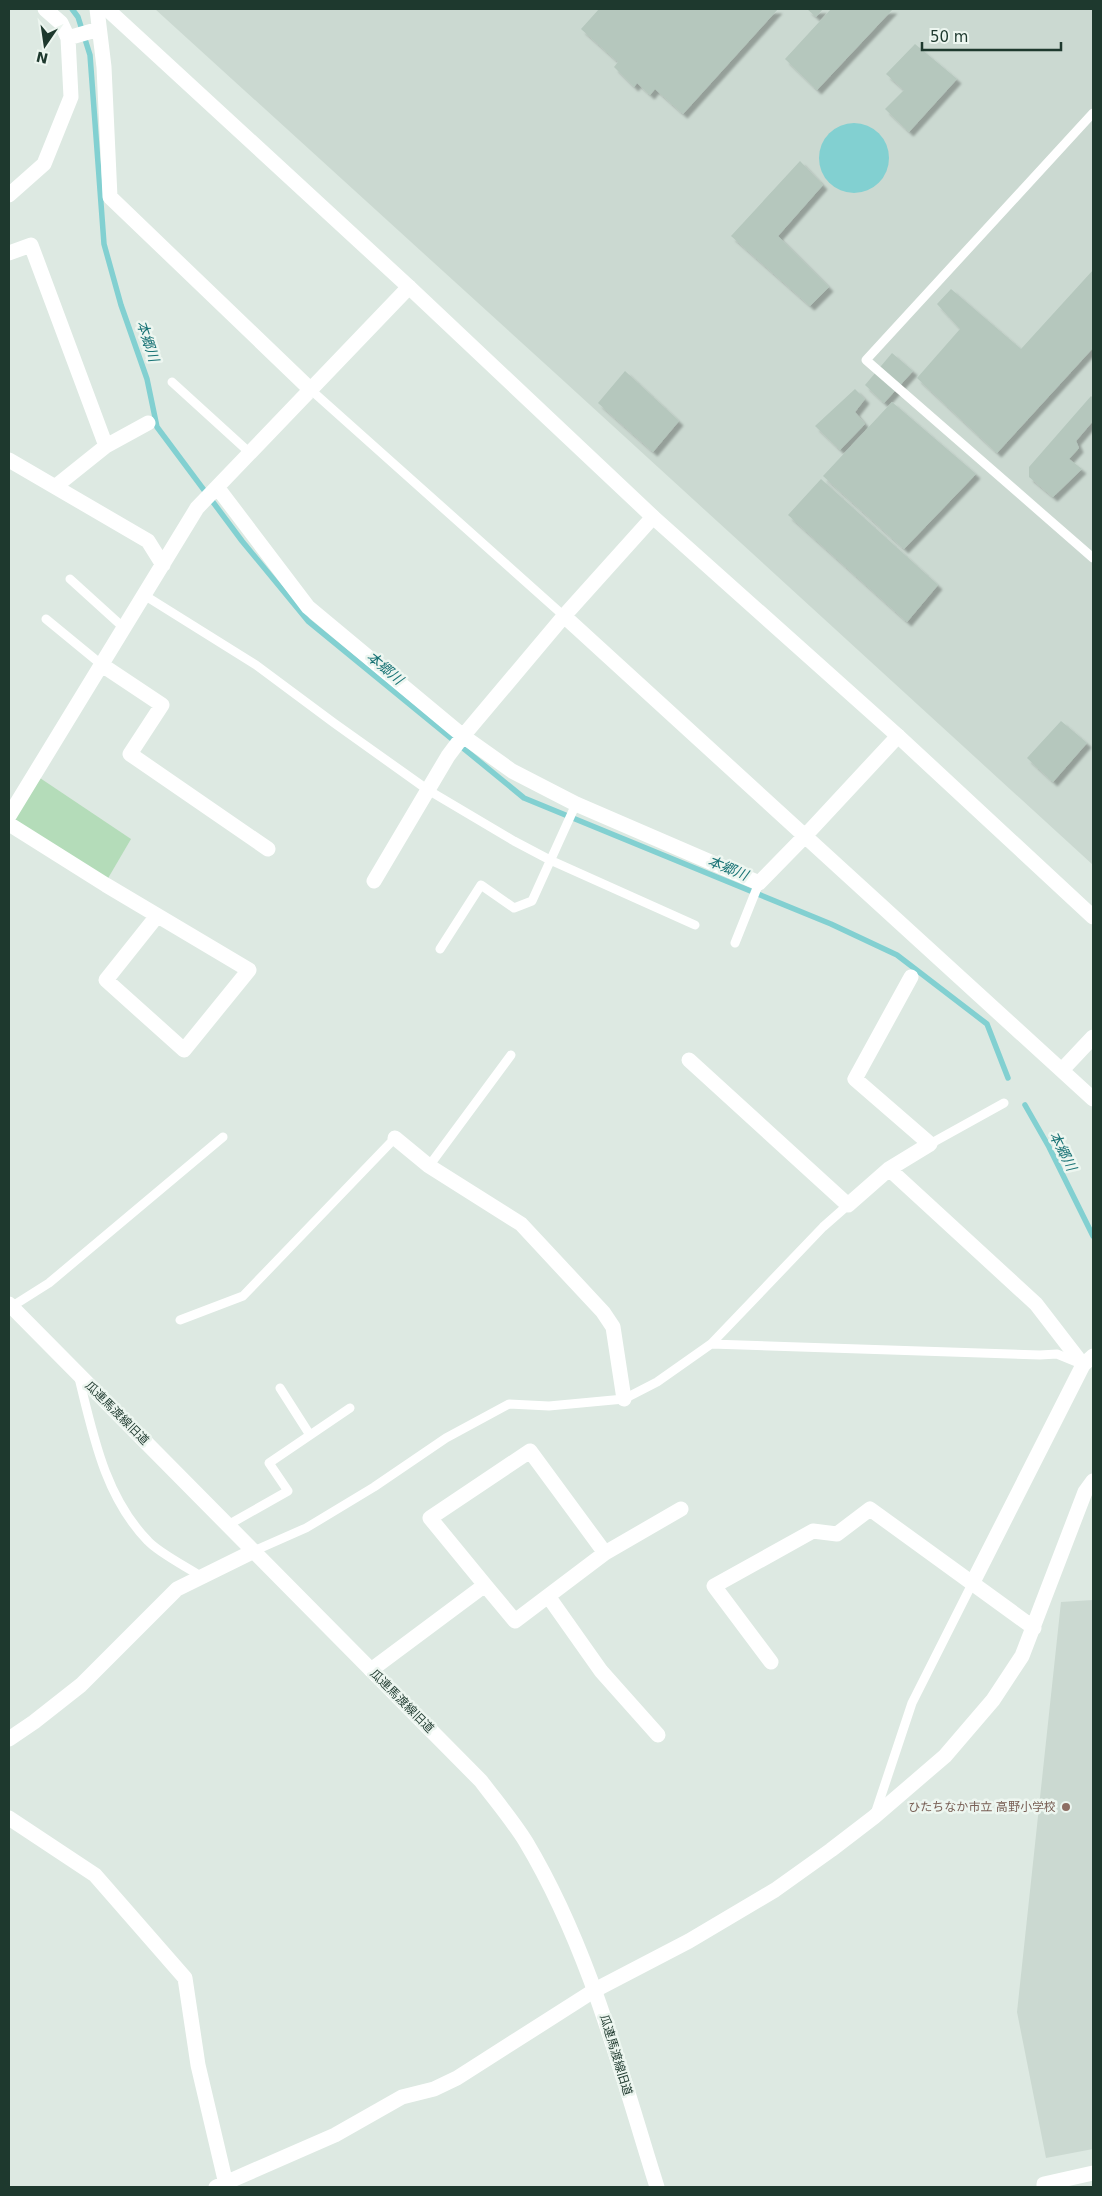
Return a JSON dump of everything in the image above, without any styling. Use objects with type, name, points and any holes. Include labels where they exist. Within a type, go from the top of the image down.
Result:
[{"type":"street","points":[[9,195],[44,164],[70,97],[68,38],[61,23],[45,9]]},
{"type":"street","points":[[97,9],[104,67],[110,197],[311,390]]},
{"type":"street","points":[[106,9],[409,287],[653,517],[898,736],[1093,917]]},
{"type":"street","points":[[68,38],[99,29]]},
{"type":"street","points":[[9,253],[31,245],[106,446]]},
{"type":"street","points":[[9,816],[197,508],[409,287]]},
{"type":"street","points":[[56,486],[106,446],[148,423]]},
{"type":"street","points":[[9,460],[148,541],[163,565]]},
{"type":"street","points":[[217,487],[308,607],[463,736],[512,771],[576,804],[759,883],[898,736]]},
{"type":"street","points":[[374,881],[448,756],[463,736],[564,616],[653,517]]},
{"type":"street","points":[[564,616],[1093,1099]]},
{"type":"street","points":[[102,665],[162,705],[130,754],[268,848]]},
{"type":"street","points":[[9,824],[249,970],[184,1050],[106,980],[158,916]]},
{"type":"street","points":[[689,1060],[848,1205],[889,1170],[930,1144],[856,1079],[911,977]]},
{"type":"street","points":[[1062,1070],[1093,1037]]},
{"type":"street","points":[[395,1138],[428,1166],[521,1224],[603,1312],[613,1327],[624,1399]]},
{"type":"street","points":[[889,1170],[1036,1304],[1088,1360],[973,1582]]},
{"type":"street","name":"瓜連馬渡線旧道","points":[[10,1306],[481,1781],[526,1841],[559,1905],[595,1990],[657,2187]]},
{"type":"street","points":[[605,1553],[530,1451],[430,1518],[515,1621],[605,1553],[681,1509]]},
{"type":"street","points":[[9,1818],[95,1875],[185,1978],[198,2065],[229,2184],[335,2135],[402,2097],[434,2089],[457,2078],[595,1990],[689,1941],[775,1890],[874,1817],[944,1756],[993,1700],[1022,1656],[1085,1492],[1093,1481]]},
{"type":"street","points":[[771,1662],[714,1586],[813,1532],[837,1534],[870,1509],[1034,1628]]},
{"type":"street","points":[[9,1739],[81,1685],[177,1589],[254,1551]]},
{"type":"street","points":[[371,1670],[485,1585]]},
{"type":"street","points":[[548,1596],[602,1671],[658,1735]]},
{"type":"street","points":[[1044,2187],[1044,2184],[1093,2173]]},
{"type":"lane","points":[[1093,113],[866,360],[1093,558]]},
{"type":"lane","points":[[172,382],[250,453]]},
{"type":"lane","points":[[311,390],[564,616]]},
{"type":"lane","points":[[70,579],[124,628]]},
{"type":"lane","points":[[144,595],[256,665],[428,790],[550,860],[695,925]]},
{"type":"lane","points":[[46,620],[102,665]]},
{"type":"lane","points":[[440,949],[481,885],[514,908],[532,901],[576,804]]},
{"type":"lane","points":[[735,943],[759,883]]},
{"type":"lane","points":[[428,1166],[511,1055]]},
{"type":"lane","points":[[930,1144],[1004,1103]]},
{"type":"lane","points":[[10,1306],[49,1283],[223,1137]]},
{"type":"lane","points":[[180,1320],[243,1296],[395,1138]]},
{"type":"lane","points":[[254,1551],[306,1528],[374,1487],[446,1438],[509,1404],[549,1406],[624,1399],[657,1382],[711,1344],[823,1228],[848,1205]]},
{"type":"lane","points":[[711,1344],[1030,1355],[1057,1354],[1088,1360]]},
{"type":"lane","points":[[78,1374],[97,1453],[122,1508],[148,1542],[202,1577]]},
{"type":"lane","points":[[280,1388],[310,1435]]},
{"type":"lane","points":[[228,1525],[288,1491],[269,1463],[350,1408]]},
{"type":"lane","points":[[874,1817],[912,1703],[973,1582]]},
{"type":"shaded area","points":[[155,9],[1093,9],[1093,865],[566,383]]},
{"type":"shaded area","name":"ひたちなか市立 高野小学校","points":[[1093,1600],[1093,2149],[1046,2158],[1017,2012],[1061,1602]]},
{"type":"green space","points":[[37,776],[131,839],[107,880],[12,821]]},
{"type":"water","points":[[854,123],[867,126],[879,133],[886,145],[889,158],[886,171],[879,183],[867,190],[854,193],[841,190],[829,183],[822,171],[819,158],[822,145],[829,133],[841,126]]},
{"type":"building","points":[[599,9],[778,9],[683,114],[655,89],[650,95],[637,83],[634,87],[614,67],[618,62],[581,29]]},
{"type":"building","points":[[807,9],[823,9],[816,17]]},
{"type":"building","points":[[831,9],[893,9],[817,90],[785,59]]},
{"type":"building","points":[[915,44],[957,79],[909,132],[885,109],[904,90],[886,74]]},
{"type":"building","points":[[800,161],[823,185],[778,236],[829,287],[810,306],[731,236]]},
{"type":"building","points":[[1093,270],[1093,348],[997,453],[917,378],[960,329],[937,304],[951,289],[1021,349]]},
{"type":"building","points":[[892,353],[913,371],[884,403],[865,385]]},
{"type":"building","points":[[625,371],[679,421],[653,452],[598,403]]},
{"type":"building","points":[[855,389],[865,399],[855,412],[865,424],[840,450],[815,426]]},
{"type":"building","points":[[1091,396],[1093,398],[1093,421],[1076,441],[1079,448],[1069,459],[1082,469],[1053,497],[1029,477],[1029,467]]},
{"type":"building","points":[[892,402],[976,474],[904,549],[823,476]]},
{"type":"building","points":[[821,479],[938,585],[907,622],[788,515]]},
{"type":"building","points":[[1061,721],[1087,743],[1053,782],[1027,758]]},
{"type":"waterway","name":"本郷川","points":[[72,9],[78,17],[90,55],[104,244],[121,305],[147,379],[157,427],[242,541],[308,621],[524,798],[831,924],[897,955],[987,1024],[1008,1078]]},
{"type":"waterway","name":"本郷川","points":[[1025,1105],[1049,1147],[1093,1236]]},
{"type":"place","name":"ひたちなか市立 高野小学校","points":[[1066,1807]]}]
